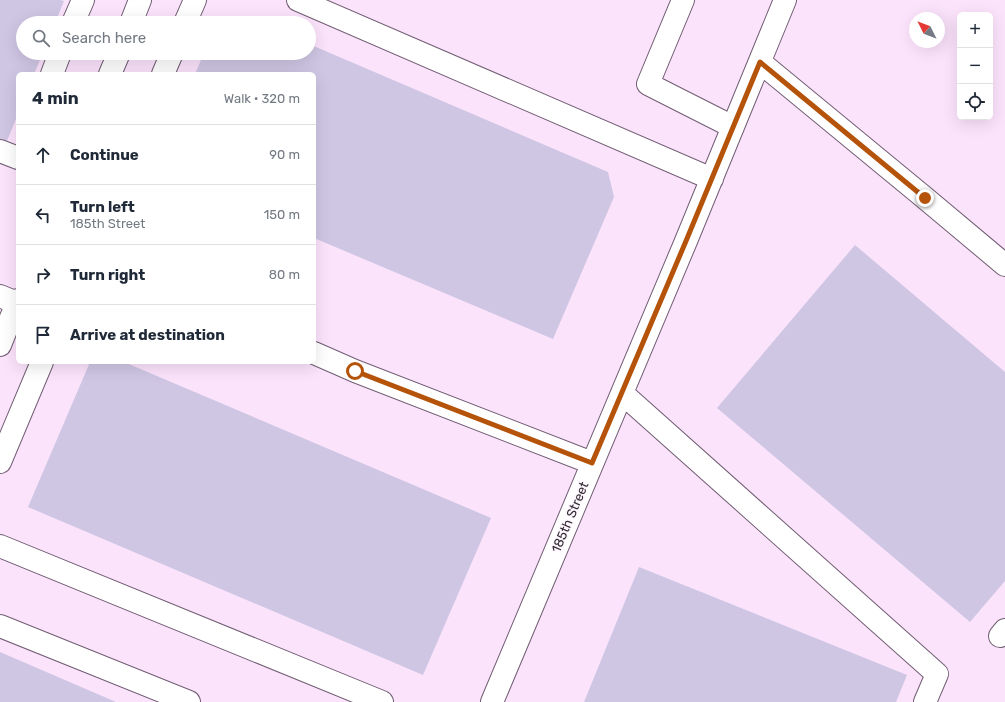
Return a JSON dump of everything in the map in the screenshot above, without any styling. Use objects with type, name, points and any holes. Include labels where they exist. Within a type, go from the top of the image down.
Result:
[{"type":"street","points":[[76,16],[83,0]]},
{"type":"street","points":[[134,16],[140,0]]},
{"type":"street","points":[[188,16],[194,0]]},
{"type":"street","points":[[298,0],[712,178]]},
{"type":"street","points":[[683,0],[648,84],[733,127]]},
{"type":"street","name":"185th Street","points":[[492,702],[785,0]]},
{"type":"street","points":[[53,72],[57,60]]},
{"type":"street","points":[[111,72],[116,60]]},
{"type":"street","points":[[164,72],[169,60]]},
{"type":"street","points":[[760,62],[1005,265]]},
{"type":"street","points":[[0,345],[12,300]]},
{"type":"street","points":[[316,354],[355,371],[592,463]]},
{"type":"street","points":[[0,462],[41,364]]},
{"type":"street","points":[[622,393],[937,674],[925,702]]},
{"type":"street","points":[[0,546],[382,702]]},
{"type":"street","points":[[0,626],[189,702]]},
{"type":"building","points":[[0,0],[64,1],[58,16],[16,16],[16,60],[40,60],[35,72],[16,72],[16,119],[7,141],[0,139]]},
{"type":"building","points":[[316,47],[608,172],[614,197],[553,339],[316,239],[316,72],[196,72],[201,60],[316,60]]},
{"type":"building","points":[[855,245],[1005,372],[1005,581],[970,622],[717,408]]},
{"type":"building","points":[[89,364],[129,364],[491,518],[423,675],[28,507]]},
{"type":"building","points":[[639,567],[907,675],[896,702],[584,702]]},
{"type":"building","points":[[0,652],[116,702],[0,702]]},
{"type":"route","points":[[355,371],[592,463],[760,62],[925,198]]}]
